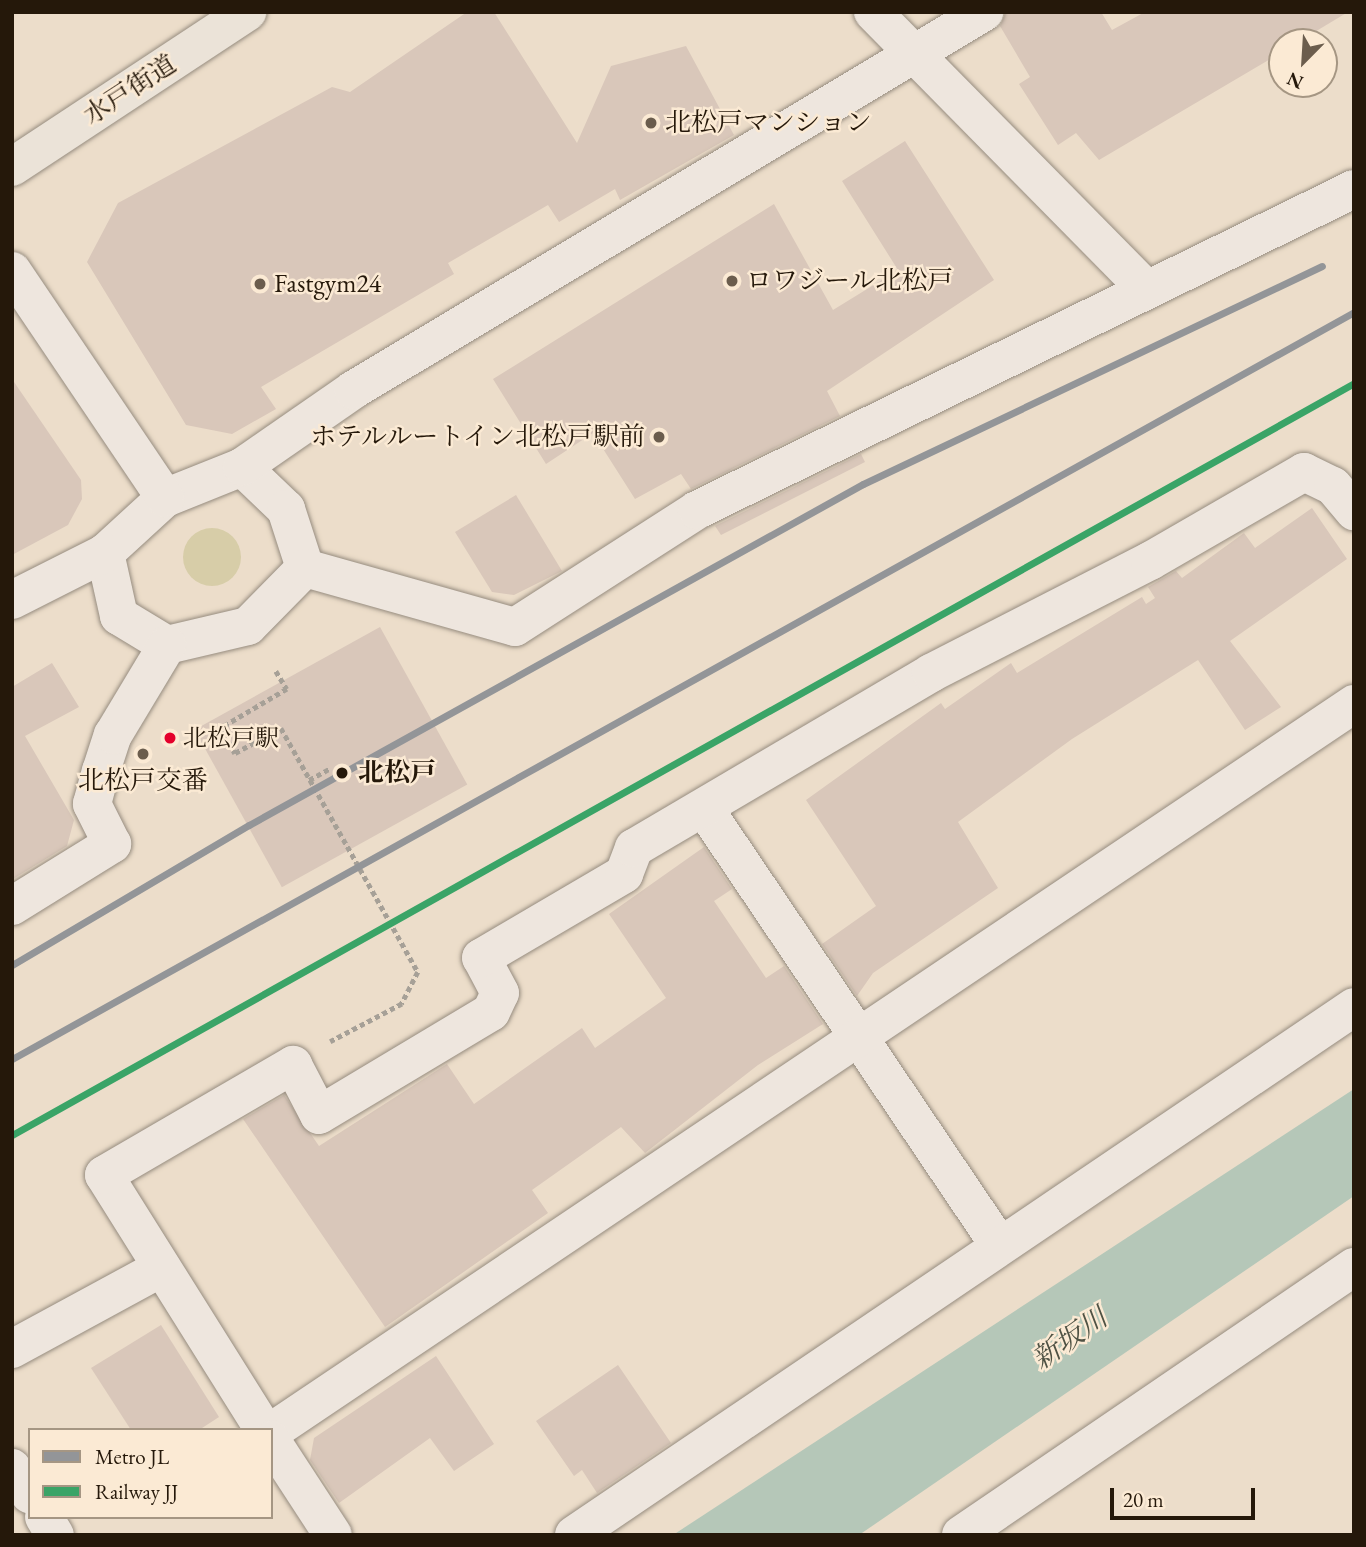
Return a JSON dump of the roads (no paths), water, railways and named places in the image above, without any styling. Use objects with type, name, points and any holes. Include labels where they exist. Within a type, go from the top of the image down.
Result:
[{"type":"highway","name":"水戸街道","points":[[12,167],[247,12]]},
{"type":"street","points":[[873,12],[1145,288]]},
{"type":"street","points":[[12,600],[105,553],[165,498],[242,467],[353,390],[984,12]]},
{"type":"street","points":[[305,568],[515,627],[696,510],[1145,288],[1354,189]]},
{"type":"street","points":[[12,271],[165,498]]},
{"type":"street","points":[[242,467],[286,509],[305,568]]},
{"type":"street","points":[[263,1428],[104,1175],[293,1065],[319,1115],[491,1012],[500,993],[481,958],[624,874],[634,848],[931,673],[1150,561],[1304,472],[1333,486],[1354,511]]},
{"type":"street","points":[[105,553],[119,616],[167,645],[248,626],[305,568]]},
{"type":"street","points":[[12,906],[112,844],[92,804],[101,771],[113,735],[167,645]]},
{"type":"street","points":[[273,1431],[1354,704]]},
{"type":"street","points":[[704,808],[999,1245]]},
{"type":"street","points":[[574,1535],[1354,1007]]},
{"type":"street","points":[[961,1535],[1354,1267]]},
{"type":"street","points":[[12,1349],[161,1268]]},
{"type":"street","points":[[273,1443],[333,1535]]},
{"type":"street","points":[[12,1468],[28,1492]]},
{"type":"street","points":[[45,1519],[55,1535]]},
{"type":"water","name":"新坂川","points":[[1354,1089],[1354,1196],[859,1535],[673,1535]]},
{"type":"metro line","name":"JL","points":[[12,965],[249,825],[863,484],[1322,266]]},
{"type":"metro line","name":"JL","points":[[12,1059],[1354,312]]},
{"type":"rail line","name":"JJ","points":[[12,1135],[1354,383]]},
{"type":"place","name":"北松戸マンション","points":[[651,123]]},
{"type":"place","name":"ロワジール北松戸","points":[[732,281]]},
{"type":"place","name":"Fastgym24","points":[[260,284]]},
{"type":"place","name":"ホテルルートイン北松戸駅前","points":[[659,437]]},
{"type":"place","name":"北松戸駅","points":[[170,738]]},
{"type":"place","name":"北松戸交番","points":[[143,754]]},
{"type":"place","name":"北松戸","points":[[342,773]]}]
